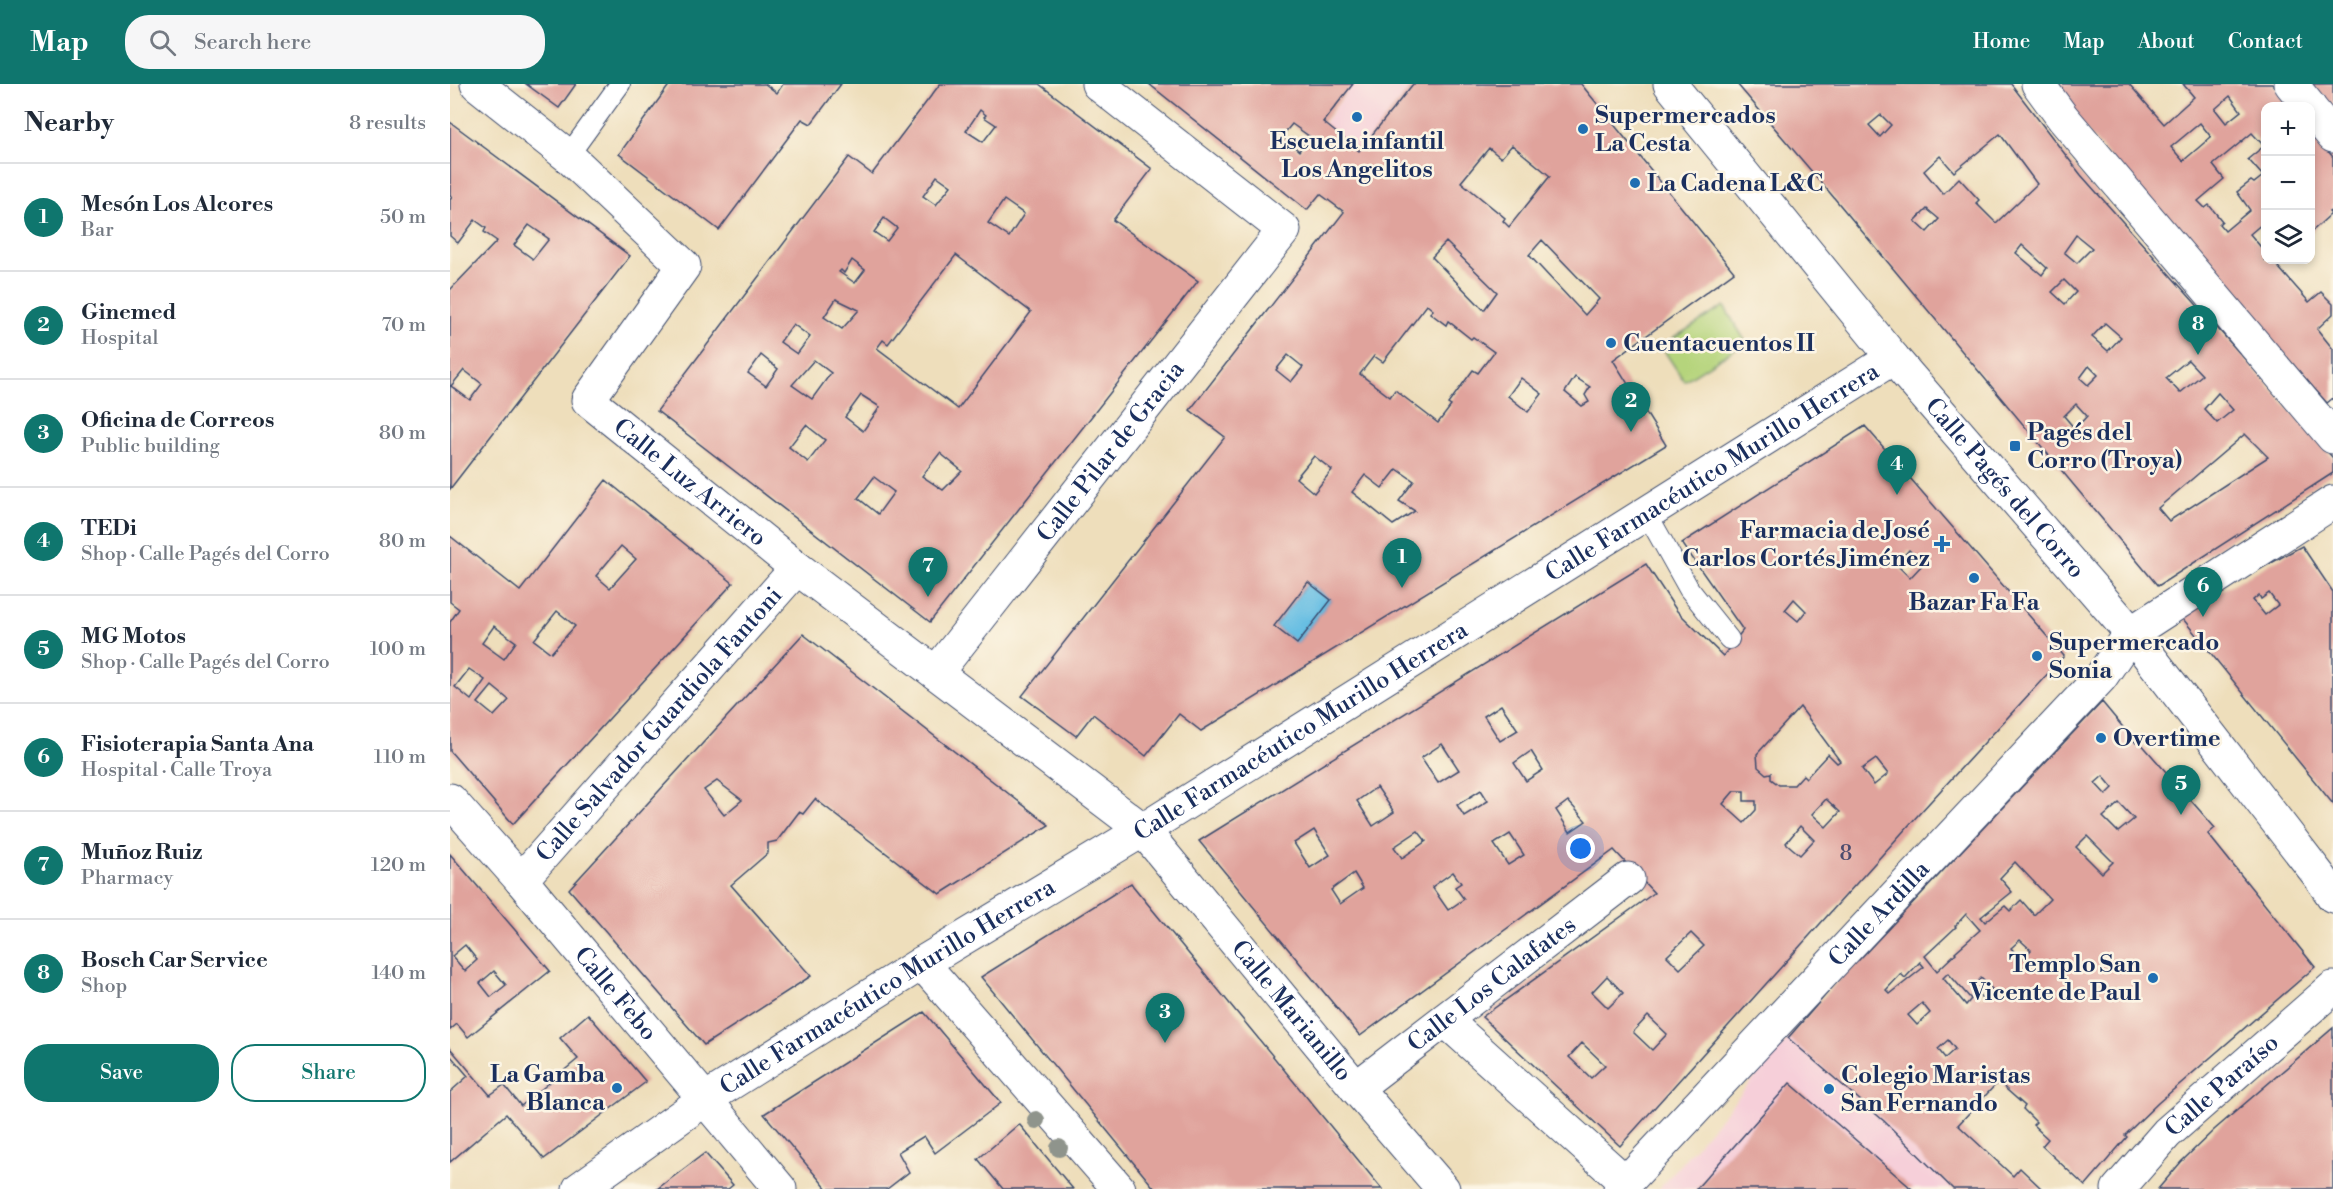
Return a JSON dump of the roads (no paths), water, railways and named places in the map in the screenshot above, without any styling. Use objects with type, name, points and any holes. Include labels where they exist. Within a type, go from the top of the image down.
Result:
[{"type":"street","name":"Calle Luz Arriero","points":[[477,84],[568,156],[684,266],[588,400],[797,568],[1143,830]]},
{"type":"street","name":"Calle Pilar de Gracia","points":[[936,673],[1284,230],[1098,84]]},
{"type":"street","name":"Calle Pagés del Corro","points":[[1670,84],[1893,358],[2131,633],[2329,882]]},
{"type":"street","points":[[2038,84],[2070,128],[2333,437]]},
{"type":"street","points":[[2290,84],[2306,102]]},
{"type":"street","points":[[2315,113],[2333,136]]},
{"type":"street","name":"Calle Farmacéutico Murillo Herrera","points":[[579,1189],[704,1100],[922,963],[1143,830],[1893,358]]},
{"type":"street","points":[[2131,633],[2333,502]]},
{"type":"street","name":"Calle Salvador Guardiola Fantoni","points":[[521,880],[797,568]]},
{"type":"street","name":"Calle Ardilla","points":[[1622,1185],[2101,677],[2131,633]]},
{"type":"street","name":"Calle Febo","points":[[450,800],[521,880],[780,1189]]},
{"type":"street","name":"Calle Marianillo","points":[[1143,830],[1356,1088],[1443,1189]]},
{"type":"street","name":"Calle Los Calafates","points":[[1356,1088],[1628,879]]},
{"type":"street","points":[[922,963],[1119,1189]]},
{"type":"street","name":"Calle Paraíso","points":[[2118,1189],[2167,1133],[2333,988]]},
{"type":"street","points":[[1445,1020],[1622,1185]]},
{"type":"lane","points":[[568,156],[620,84]]},
{"type":"lane","points":[[1647,514],[1689,589],[1729,639]]},
{"type":"water","points":[[1308,582],[1331,600],[1297,644],[1274,626]]},
{"type":"place","name":"Escuela infantil Los Angelitos","points":[[1357,117]]},
{"type":"place","name":"Supermercados La Cesta","points":[[1583,129]]},
{"type":"place","name":"La Cadena L&C","points":[[1635,183]]},
{"type":"place","name":"Cuentacuentos II","points":[[1611,343]]},
{"type":"place","name":"Bosch Car Service","points":[[2198,355]]},
{"type":"place","name":"Ginemed","points":[[1631,432]]},
{"type":"place","name":"Pagés del Corro (Troya)","points":[[2015,446]]},
{"type":"place","name":"TEDi","points":[[1897,495]]},
{"type":"place","name":"Farmacia de José Carlos Cortés Jiménez","points":[[1942,544]]},
{"type":"place","name":"Bazar Fa Fa","points":[[1974,578]]},
{"type":"place","name":"Mesón Los Alcores","points":[[1402,588]]},
{"type":"place","name":"Muñoz Ruiz","points":[[928,597]]},
{"type":"place","name":"Fisioterapia Santa Ana","points":[[2203,617]]},
{"type":"place","name":"Supermercado Sonia","points":[[2037,656]]},
{"type":"place","name":"Overtime","points":[[2101,738]]},
{"type":"place","name":"MG Motos","points":[[2181,815]]},
{"type":"place","name":"Templo San Vicente de Paul","points":[[2153,978]]},
{"type":"place","name":"Oficina de Correos","points":[[1165,1043]]},
{"type":"place","name":"La Gamba Blanca","points":[[617,1088]]},
{"type":"place","name":"Colegio Maristas San Fernando","points":[[1829,1089]]}]
